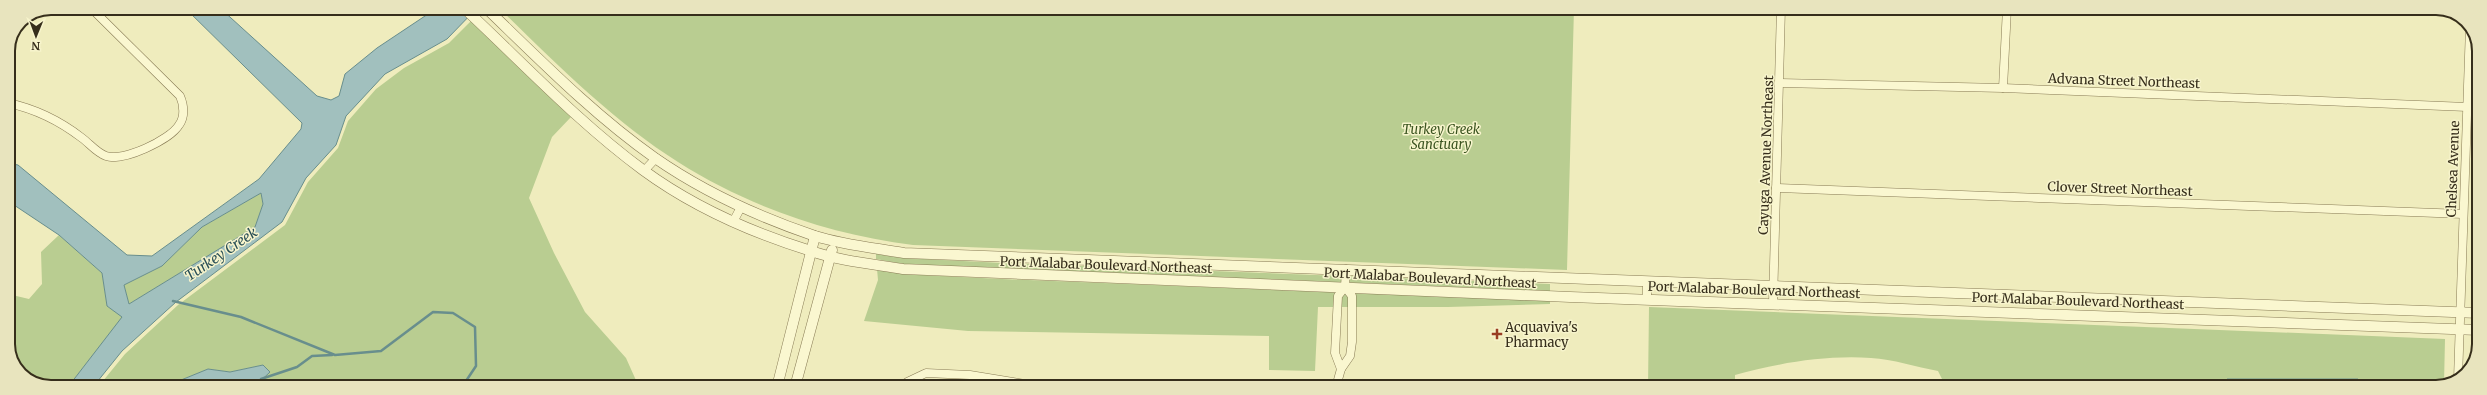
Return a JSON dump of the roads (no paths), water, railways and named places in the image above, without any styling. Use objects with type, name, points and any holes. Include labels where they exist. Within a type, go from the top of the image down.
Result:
[{"type":"street","points":[[15,105],[35,111],[58,122],[100,153],[111,158],[128,156],[170,134],[177,128],[183,114],[180,96],[98,15]]},
{"type":"street","name":"Port Malabar Boulevard Northeast","points":[[471,15],[599,136],[644,171],[733,222],[812,252],[903,269],[1646,299],[2472,330]]},
{"type":"street","name":"Port Malabar Boulevard Northeast","points":[[493,15],[619,131],[694,183],[741,207],[816,236],[835,241],[904,253],[2472,312]]},
{"type":"street","name":"Cayuga Avenue Northeast","points":[[1774,303],[1781,15]]},
{"type":"street","points":[[2003,88],[2007,15]]},
{"type":"street","name":"Chelsea Avenue","points":[[2458,372],[2470,39]]},
{"type":"street","name":"Advana Street Northeast","points":[[1780,83],[2003,88],[2467,107]]},
{"type":"street","points":[[644,171],[656,158]]},
{"type":"street","name":"Clover Street Northeast","points":[[1776,188],[2463,214]]},
{"type":"street","points":[[733,222],[741,207]]},
{"type":"street","points":[[779,380],[816,236]]},
{"type":"street","points":[[797,380],[835,241]]},
{"type":"street","points":[[1340,369],[1335,353],[1338,300],[1345,287],[1346,269]]},
{"type":"street","points":[[1646,299],[1647,282]]},
{"type":"street","points":[[1338,380],[1340,369],[1350,356],[1352,342],[1352,296],[1345,287]]},
{"type":"street","points":[[911,380],[926,373],[970,376],[997,380]]},
{"type":"water","name":"Turkey Creek","points":[[192,15],[228,15],[317,96],[331,100],[339,96],[345,74],[377,48],[426,15],[470,15],[447,39],[385,74],[346,116],[336,145],[306,178],[282,222],[176,302],[122,351],[99,380],[73,380],[122,317],[107,306],[102,273],[59,235],[15,206],[15,164],[18,165],[127,255],[152,256],[259,179],[301,129],[302,123]],"holes":[[[261,193],[263,204],[255,227],[129,304],[124,285],[162,266],[202,227]]]},
{"type":"water","points":[[263,365],[270,372],[261,380],[181,380],[208,369],[230,372]]},
{"type":"water","points":[[2227,379],[2359,380],[2228,380]]},
{"type":"waterway","points":[[173,301],[241,317],[335,355],[381,351],[433,312],[453,313],[475,327],[476,366],[467,380]]},
{"type":"waterway","points":[[261,379],[297,367],[312,356],[332,355]]},
{"type":"place","name":"Acquaviva's Pharmacy","points":[[1497,334]]},
{"type":"park label","name":"Turkey Creek Sanctuary","points":[[1441,136]]}]
